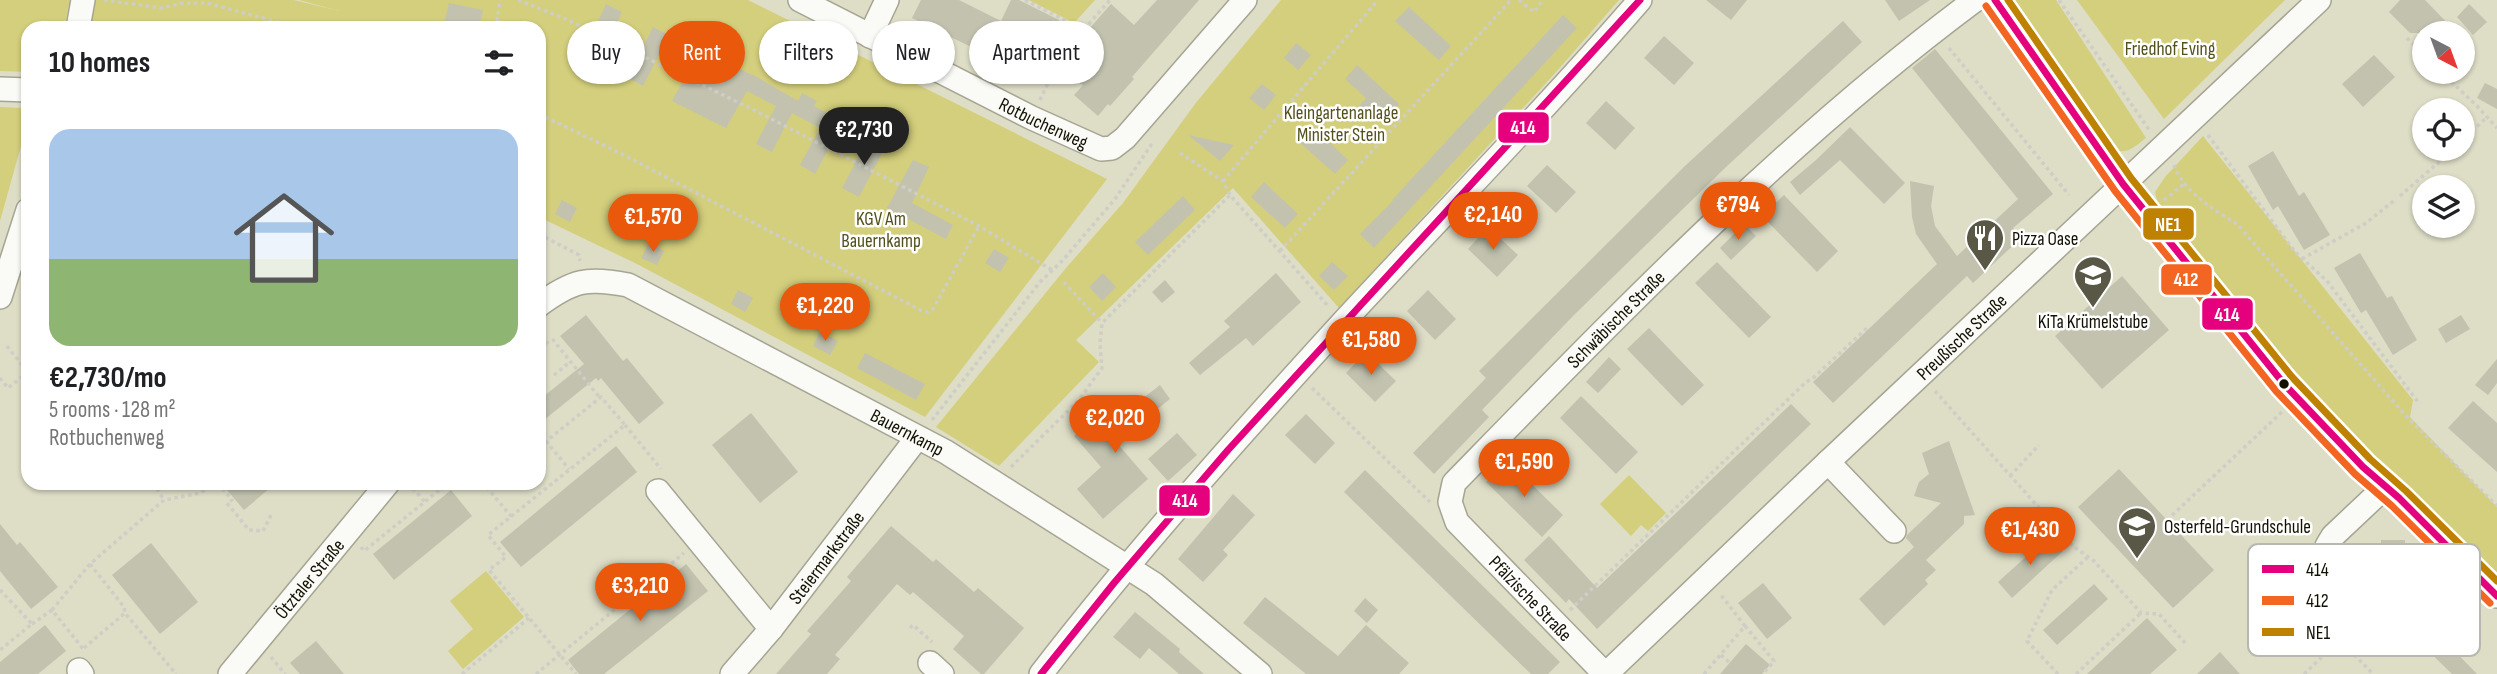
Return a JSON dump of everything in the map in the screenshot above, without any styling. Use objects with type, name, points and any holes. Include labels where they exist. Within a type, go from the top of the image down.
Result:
[{"type":"street","points":[[79,21],[83,0]]},
{"type":"street","name":"Rotbuchenweg","points":[[800,0],[1032,118],[1101,149],[1112,148],[1125,138],[1245,0]]},
{"type":"street","points":[[870,36],[887,0]]},
{"type":"street","points":[[1041,674],[1211,469],[1640,0]]},
{"type":"street","name":"Schwäbische Straße","points":[[1457,522],[1450,502],[1454,483],[1681,253],[1826,118],[1975,0]]},
{"type":"street","points":[[1995,0],[2123,184],[2284,384],[2341,446],[2444,544]]},
{"type":"street","name":"Preußische Straße","points":[[1606,674],[2319,0]]},
{"type":"street","points":[[0,89],[21,90]]},
{"type":"street","points":[[0,297],[21,232]]},
{"type":"street","points":[[546,300],[558,291],[586,280]]},
{"type":"street","name":"Bauernkamp","points":[[586,280],[628,285],[946,452],[1154,584],[1260,674]]},
{"type":"street","name":"Steiermarkstraße","points":[[732,674],[771,629],[917,438]]},
{"type":"street","points":[[1828,462],[1894,531]]},
{"type":"street","points":[[660,481],[699,541],[771,629]]},
{"type":"street","points":[[2328,544],[2385,487]]},
{"type":"street","name":"Ötztaler Straße","points":[[230,674],[395,490]]},
{"type":"street","name":"Pfälzische Straße","points":[[1457,522],[1606,674]]},
{"type":"street","points":[[2480,579],[2497,596]]},
{"type":"path","points":[[103,0],[161,8],[183,3],[207,3],[274,21]]},
{"type":"path","points":[[497,21],[500,0]]},
{"type":"path","points":[[518,0],[566,19],[754,110],[979,226],[1052,270]]},
{"type":"path","points":[[1025,0],[1068,21]]},
{"type":"path","points":[[1092,21],[1110,0]]},
{"type":"path","points":[[1223,181],[1378,0]]},
{"type":"path","points":[[1280,251],[1511,0]]},
{"type":"path","points":[[1519,0],[1534,12],[1544,0]]},
{"type":"path","points":[[2059,0],[2173,161],[2184,184],[2211,208],[2237,224],[2406,416],[2497,506]]},
{"type":"path","points":[[1934,30],[2069,195]]},
{"type":"path","points":[[2407,38],[2412,43]]},
{"type":"path","points":[[1032,118],[1048,84]]},
{"type":"path","points":[[2453,84],[2497,128]]},
{"type":"path","points":[[546,117],[618,152],[922,311],[933,309],[979,226]]},
{"type":"path","points":[[2475,129],[2487,117]]},
{"type":"path","points":[[2194,118],[2302,259],[2327,281],[2418,402]]},
{"type":"path","points":[[917,438],[1040,282],[1115,199],[1157,136]]},
{"type":"path","points":[[1180,153],[1223,181],[1230,195],[1343,322]]},
{"type":"path","points":[[2302,259],[2366,223],[2440,161]]},
{"type":"path","points":[[995,483],[1078,401],[1102,368],[1102,323],[1230,195]]},
{"type":"path","points":[[546,238],[579,255],[586,280]]},
{"type":"path","points":[[1064,282],[1102,323]]},
{"type":"path","points":[[1556,623],[1806,382],[1868,327]]},
{"type":"path","points":[[546,344],[553,341],[625,425],[660,481]]},
{"type":"path","points":[[7,346],[21,362]]},
{"type":"path","points":[[554,375],[570,362]]},
{"type":"path","points":[[1298,374],[1431,503],[1457,522]]},
{"type":"path","points":[[0,378],[8,388],[21,378]]},
{"type":"path","points":[[1934,390],[2073,546],[2088,557],[2141,613],[2159,614],[2186,644]]},
{"type":"path","points":[[570,469],[546,441],[600,398]]},
{"type":"path","points":[[2167,520],[2276,417]]},
{"type":"path","points":[[546,488],[625,425]]},
{"type":"path","points":[[2010,476],[2039,445]]},
{"type":"path","points":[[158,490],[164,500]]},
{"type":"path","points":[[0,650],[52,610],[90,564],[164,500],[205,490]]},
{"type":"path","points":[[222,490],[232,500],[227,503],[249,530],[263,531],[272,513]]},
{"type":"path","points":[[408,490],[425,502]]},
{"type":"path","points":[[357,542],[364,551],[440,490]]},
{"type":"path","points":[[489,490],[511,516]]},
{"type":"path","points":[[544,490],[488,535],[506,557],[489,570],[576,674]]},
{"type":"path","points":[[537,674],[699,541]]},
{"type":"path","points":[[2058,674],[2027,641],[2052,590],[2088,557]]},
{"type":"path","points":[[90,564],[124,607],[125,613],[176,674]]},
{"type":"path","points":[[0,590],[32,624]]},
{"type":"path","points":[[1720,594],[1774,661],[1763,674]]},
{"type":"path","points":[[52,610],[81,664],[125,613]]},
{"type":"path","points":[[2076,674],[2141,613]]},
{"type":"path","points":[[462,674],[529,618]]},
{"type":"path","points":[[1704,674],[1745,626]]},
{"type":"path","points":[[267,652],[285,674]]},
{"type":"path","points":[[1721,655],[1730,663]]},
{"type":"path","points":[[2304,674],[2323,656]]},
{"type":"path","points":[[2356,656],[2373,674]]},
{"type":"green space","points":[[0,0],[70,0],[66,21],[21,21],[21,72],[0,71]]},
{"type":"green space","name":"KGV Am Bauernkamp","points":[[93,0],[294,0],[339,11],[299,0],[748,0],[790,21],[759,21],[759,84],[858,84],[858,55],[872,62],[872,84],[916,84],[1107,179],[925,417],[637,264],[546,220],[546,21],[89,21]]},
{"type":"green space","points":[[1029,0],[1095,0],[1076,21],[1070,21]]},
{"type":"green space","name":"Kleingartenanlage Minister Stein","points":[[1281,0],[1619,0],[1339,308],[1233,188],[1076,340],[1099,362],[999,466],[936,427],[1066,268],[1123,203],[1195,104]]},
{"type":"green space","points":[[2007,0],[2056,0],[2146,138],[2126,151],[2113,149]]},
{"type":"green space","name":"Friedhof Eving","points":[[2077,0],[2285,0],[2164,119]]},
{"type":"green space","points":[[0,107],[21,108],[21,146],[0,221]]},
{"type":"green space","points":[[2203,136],[2413,400],[2410,417],[2497,507],[2497,578],[2480,561],[2480,544],[2463,544],[2367,449],[2251,323],[2160,212],[2155,192],[2165,177]]},
{"type":"green space","points":[[1629,475],[1666,513],[1648,531],[1641,525],[1631,536],[1600,504]]},
{"type":"green space","points":[[486,571],[524,617],[463,669],[448,651],[473,629],[450,601]]},
{"type":"building","points":[[921,0],[959,0],[1001,21],[969,21],[969,46],[955,39],[955,21],[918,21],[912,18]]},
{"type":"building","points":[[1011,0],[1019,0],[1059,20],[1001,21]]},
{"type":"building","points":[[1157,0],[1199,0],[1132,77],[1134,79],[1098,116],[1074,95],[1083,85],[1081,84],[1104,84],[1104,21],[1096,21],[1111,4],[1134,25]]},
{"type":"building","points":[[1706,0],[1747,0],[1731,20]]},
{"type":"building","points":[[1885,0],[1930,0],[1899,21]]},
{"type":"building","points":[[2400,0],[2425,0],[2445,21],[2412,21],[2410,33],[2389,12]]},
{"type":"building","points":[[449,3],[483,10],[481,21],[445,21]]},
{"type":"building","points":[[606,4],[622,12],[618,21],[598,21]]},
{"type":"building","points":[[2469,4],[2487,22],[2475,33],[2475,21],[2461,21],[2457,17]]},
{"type":"building","points":[[1409,7],[1451,46],[1439,60],[1395,21]]},
{"type":"building","points":[[1563,15],[1577,28],[1374,248],[1360,234]]},
{"type":"building","points":[[1843,21],[1862,42],[1726,167],[1574,315],[1482,410],[1489,417],[1434,474],[1413,453],[1486,378],[1479,371],[1686,165]]},
{"type":"building","points":[[653,27],[659,30],[659,55],[645,82],[645,43]]},
{"type":"building","points":[[1664,36],[1694,63],[1674,85],[1644,58]]},
{"type":"building","points":[[1296,43],[1311,55],[1298,70],[1284,58]]},
{"type":"building","points":[[1935,49],[2053,194],[2013,228],[2022,237],[1973,283],[1967,276],[1833,403],[1813,382],[1937,264],[1916,234],[1910,181],[1934,186],[1931,206],[1935,226],[1957,256],[2018,199],[1912,68]]},
{"type":"building","points":[[2374,55],[2395,77],[2363,107],[2342,84]]},
{"type":"building","points":[[1357,65],[1399,104],[1387,117],[1382,113],[1373,123],[1357,108],[1366,98],[1345,79]]},
{"type":"building","points":[[745,72],[759,78],[759,84],[769,84],[798,101],[802,93],[817,101],[814,106],[843,122],[815,174],[800,165],[820,128],[792,113],[772,152],[756,144],[776,106],[747,91],[726,128],[672,101],[681,84],[745,84]]},
{"type":"building","points":[[2485,83],[2497,89],[2497,109],[2477,98]]},
{"type":"building","points":[[1262,84],[1276,95],[1264,110],[1249,98]]},
{"type":"building","points":[[1606,101],[1635,128],[1615,150],[1586,123]]},
{"type":"building","points":[[1313,127],[1348,160],[1335,174],[1299,142]]},
{"type":"building","points":[[1850,127],[1905,183],[1884,204],[1840,160],[1800,195],[1790,182]]},
{"type":"building","points":[[1188,135],[1234,145],[1220,161]]},
{"type":"building","points":[[869,137],[886,146],[859,197],[842,188]]},
{"type":"building","points":[[2273,151],[2299,196],[2304,192],[2330,235],[2304,250],[2278,206],[2273,210],[2248,166]]},
{"type":"building","points":[[913,160],[929,167],[912,203],[953,225],[946,239],[887,208]]},
{"type":"building","points":[[1547,165],[1576,192],[1556,213],[1527,186]]},
{"type":"building","points":[[1264,182],[1298,214],[1285,228],[1251,197]]},
{"type":"building","points":[[1784,195],[1838,251],[1817,272],[1762,216]]},
{"type":"building","points":[[1183,196],[1195,210],[1148,255],[1135,242]]},
{"type":"building","points":[[562,200],[577,208],[570,222],[555,214]]},
{"type":"building","points":[[1744,224],[1756,236],[1731,260],[1720,248]]},
{"type":"building","points":[[1488,227],[1518,255],[1497,277],[1468,249]]},
{"type":"building","points":[[649,243],[664,251],[657,265],[641,258]]},
{"type":"building","points":[[994,249],[1009,258],[1000,272],[985,263]]},
{"type":"building","points":[[2360,253],[2387,298],[2392,296],[2417,340],[2393,355],[2366,310],[2361,313],[2334,268]]},
{"type":"building","points":[[1332,262],[1348,276],[1334,290],[1319,276]]},
{"type":"building","points":[[1717,262],[1771,317],[1749,338],[1695,283]]},
{"type":"building","points":[[1103,273],[1116,287],[1102,301],[1089,287]]},
{"type":"building","points":[[1276,273],[1301,302],[1253,346],[1246,338],[1200,375],[1189,363],[1230,327],[1224,321]]},
{"type":"building","points":[[2122,276],[2169,330],[2102,389],[2055,336]]},
{"type":"building","points":[[1165,280],[1175,292],[1162,303],[1152,292]]},
{"type":"building","points":[[738,290],[753,298],[745,312],[731,304]]},
{"type":"building","points":[[1428,290],[1456,319],[1435,340],[1407,311]]},
{"type":"building","points":[[586,315],[623,361],[627,358],[664,403],[639,424],[601,378],[598,381],[596,378],[546,418],[546,394],[584,364],[560,336]]},
{"type":"building","points":[[2461,315],[2470,329],[2446,343],[2438,329]]},
{"type":"building","points":[[1649,328],[1704,385],[1682,406],[1627,349]]},
{"type":"building","points":[[820,331],[838,341],[830,355],[813,346]]},
{"type":"building","points":[[1366,352],[1396,381],[1375,402],[1346,373]]},
{"type":"building","points":[[865,353],[925,384],[916,400],[857,368]]},
{"type":"building","points":[[1609,357],[1621,369],[1598,393],[1586,382]]},
{"type":"building","points":[[2497,359],[2497,383],[2488,395],[2475,385]]},
{"type":"building","points":[[1160,385],[1170,399],[1116,442],[1148,479],[1103,519],[1077,489],[1101,467],[1074,436],[1101,413],[1110,424]]},
{"type":"building","points":[[1581,396],[1638,452],[1616,474],[1560,418]]},
{"type":"building","points":[[2473,401],[2497,423],[2497,472],[2448,428]]},
{"type":"building","points":[[1791,404],[1811,424],[1597,629],[1569,599],[1566,603],[1524,560],[1549,536],[1597,588]]},
{"type":"building","points":[[751,413],[798,472],[760,503],[712,445]]},
{"type":"building","points":[[1306,414],[1335,443],[1315,464],[1285,435]]},
{"type":"building","points":[[1177,433],[1197,455],[1168,481],[1148,459]]},
{"type":"building","points":[[1949,441],[1975,515],[1964,516],[1964,524],[1926,560],[1936,570],[1925,580],[1928,584],[1884,626],[1859,599],[1914,547],[1906,538],[1907,535],[1941,503],[1914,496],[1919,482],[1929,474],[1922,453]]},
{"type":"building","points":[[616,446],[637,472],[521,567],[500,542]]},
{"type":"building","points":[[1507,460],[1563,515],[1542,537],[1486,482]]},
{"type":"building","points":[[2119,469],[2214,570],[2173,608],[2078,507]]},
{"type":"building","points":[[1365,470],[1560,662],[1548,674],[1531,674],[1344,492]]},
{"type":"building","points":[[227,490],[268,490],[244,510]]},
{"type":"building","points":[[451,490],[472,516],[394,580],[373,554]]},
{"type":"building","points":[[1233,494],[1255,515],[1223,550],[1228,555],[1203,582],[1178,559]]},
{"type":"building","points":[[0,524],[17,545],[20,542],[58,587],[31,609],[0,571]]},
{"type":"building","points":[[891,526],[933,562],[936,559],[974,592],[978,588],[1024,628],[984,674],[981,674],[953,649],[964,636],[913,592],[910,595],[897,584],[835,655],[840,659],[827,674],[776,674],[811,634],[807,631],[851,581],[847,577]]},
{"type":"building","points":[[2049,536],[2063,551],[2012,598],[1998,582]]},
{"type":"building","points":[[2381,540],[2405,540],[2405,544],[2381,544]]},
{"type":"building","points":[[151,543],[198,602],[160,634],[112,575]]},
{"type":"building","points":[[686,564],[708,591],[604,674],[579,674],[568,660]]},
{"type":"building","points":[[1763,583],[1792,618],[1767,639],[1738,603]]},
{"type":"building","points":[[2094,584],[2108,599],[2057,645],[2043,630]]},
{"type":"building","points":[[1265,597],[1338,656],[1366,625],[1409,663],[1399,674],[1306,674],[1243,623]]},
{"type":"building","points":[[1365,598],[1378,610],[1367,623],[1354,611]]},
{"type":"building","points":[[1135,612],[1180,649],[1179,652],[1204,674],[1179,674],[1149,648],[1140,659],[1113,637]]},
{"type":"building","points":[[2147,618],[2177,650],[2150,674],[2087,674]]},
{"type":"building","points":[[45,625],[66,651],[38,674],[0,674],[0,662]]},
{"type":"building","points":[[316,641],[344,674],[300,674],[290,663]]},
{"type":"building","points":[[1746,644],[1770,665],[1762,674],[1720,674]]},
{"type":"building","points":[[2220,652],[2240,674],[2197,674]]},
{"type":"building","points":[[2434,656],[2460,656],[2477,674],[2452,674]]},
{"type":"transit line","name":"414","points":[[1041,674],[1114,583],[1228,450],[1640,0]]},
{"type":"transit line","name":"414","points":[[1995,0],[2123,184],[2284,384],[2363,467],[2445,544]]},
{"type":"transit line","name":"NE1","points":[[2008,0],[2131,178],[2292,377],[2370,459],[2460,544]]},
{"type":"transit line","name":"412","points":[[1986,6],[2115,191],[2276,391],[2355,474],[2430,544]]},
{"type":"transit line","name":"NE1","points":[[2480,564],[2497,581]]},
{"type":"transit line","name":"414","points":[[2480,579],[2497,596]]},
{"type":"transit line","name":"412","points":[[2480,593],[2490,603]]},
{"type":"place","name":"Pizza Oase","points":[[1985,272]]},
{"type":"place","name":"KiTa Krümelstube","points":[[2093,309]]},
{"type":"place","name":"Osterfeld-Grundschule","points":[[2137,560]]}]
